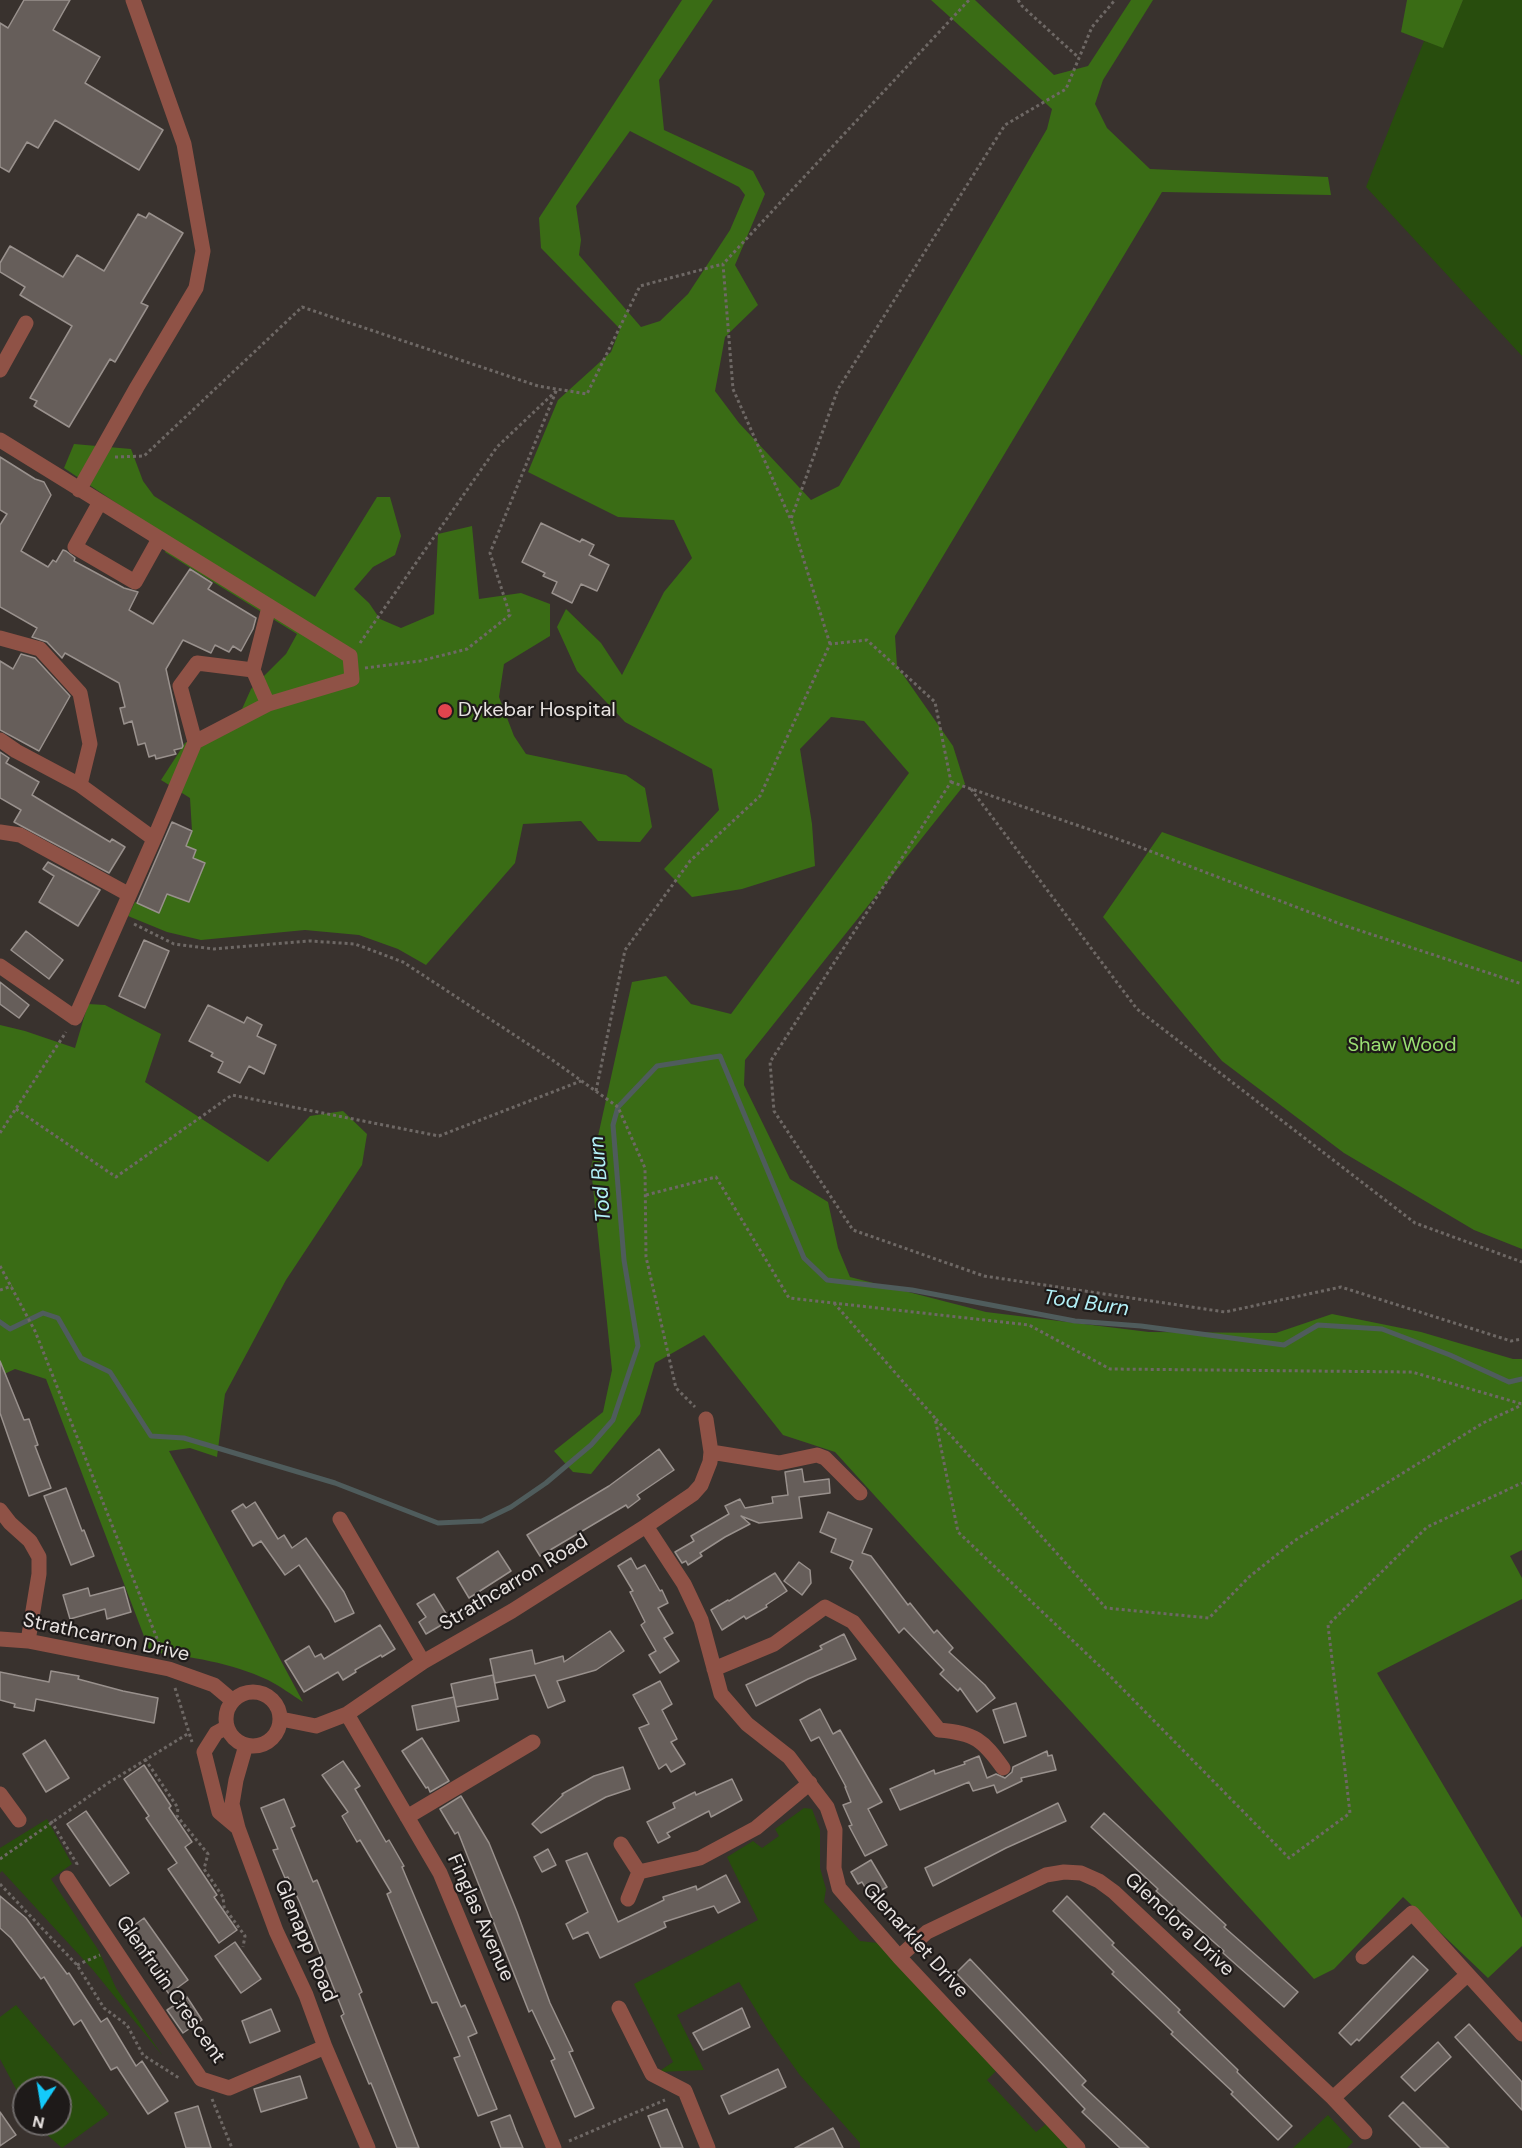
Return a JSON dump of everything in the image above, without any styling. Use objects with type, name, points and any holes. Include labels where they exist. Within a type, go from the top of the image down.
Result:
[{"type":"street","points":[[79,490],[196,288],[203,251],[184,144],[133,0]]},
{"type":"street","points":[[0,370],[26,323]]},
{"type":"street","points":[[0,440],[269,607],[351,663],[352,679],[268,704],[195,742]]},
{"type":"street","points":[[100,502],[75,547],[135,582],[159,539]]},
{"type":"street","points":[[268,704],[253,670],[269,607]]},
{"type":"street","points":[[0,638],[40,649],[80,693],[90,744],[80,785]]},
{"type":"street","points":[[0,966],[75,1018],[195,742],[180,686],[197,663],[253,670]]},
{"type":"street","points":[[0,740],[80,785],[154,838]]},
{"type":"street","points":[[0,832],[20,835],[128,894]]},
{"type":"street","name":"Strathcarron Road","points":[[281,1719],[316,1726],[347,1714],[423,1662],[512,1611],[693,1494],[701,1485],[710,1462],[711,1452],[706,1419]]},
{"type":"street","points":[[711,1452],[779,1463],[817,1455],[825,1458],[860,1493]]},
{"type":"street","points":[[0,1510],[10,1523],[30,1541],[39,1557],[39,1574],[28,1641]]},
{"type":"street","points":[[340,1519],[423,1662]]},
{"type":"street","name":"Glenarklet Drive","points":[[646,1526],[688,1593],[701,1620],[721,1694],[747,1724],[789,1757],[827,1808],[835,1830],[834,1868],[839,1888],[898,1957],[1078,2148]]},
{"type":"street","points":[[714,1669],[774,1644],[825,1606],[853,1622],[939,1730],[958,1731],[975,1737],[987,1746],[1004,1768]]},
{"type":"street","name":"Strathcarron Drive","points":[[0,1639],[28,1641],[169,1669],[214,1685],[233,1701]]},
{"type":"street","points":[[250,1692],[266,1695],[278,1706],[281,1719],[273,1738],[254,1746],[246,1745],[235,1739],[227,1726],[226,1717],[233,1701],[240,1695],[250,1692]]},
{"type":"street","name":"Finglas Avenue","points":[[347,1714],[440,1873],[554,2148]]},
{"type":"street","points":[[227,1726],[216,1733],[204,1752],[219,1812],[238,1828]]},
{"type":"street","points":[[407,1817],[533,1742]]},
{"type":"street","name":"Glenapp Road","points":[[246,1745],[232,1804],[238,1828],[276,1931],[306,1995],[325,2047],[368,2148]]},
{"type":"street","points":[[639,1872],[700,1858],[756,1828],[810,1784]]},
{"type":"street","points":[[0,1794],[19,1820]]},
{"type":"street","points":[[621,1844],[639,1872]]},
{"type":"street","points":[[628,1899],[639,1872]]},
{"type":"street","name":"Glenclora Drive","points":[[898,1957],[927,1932],[1023,1885],[1046,1875],[1064,1872],[1081,1874],[1099,1881],[1114,1892],[1333,2098],[1365,2132]]},
{"type":"street","name":"Glenfruin Crescent","points":[[67,1878],[201,2079],[229,2088],[325,2047]]},
{"type":"street","points":[[1362,1957],[1412,1913],[1522,2034]]},
{"type":"street","points":[[1333,2098],[1467,1976]]},
{"type":"street","points":[[619,2008],[652,2074],[686,2091],[708,2148]]},
{"type":"path","points":[[97,458],[144,456],[302,307],[538,386],[587,394],[640,286],[723,264],[969,0]]},
{"type":"path","points":[[1018,0],[1079,58]]},
{"type":"path","points":[[791,519],[838,389],[1005,125],[1066,89],[1092,27],[1114,0]]},
{"type":"path","points":[[596,1091],[625,950],[690,861],[760,796],[830,644],[791,519],[733,389],[723,264]]},
{"type":"path","points":[[351,663],[420,661],[467,648],[510,615],[490,553],[557,389]]},
{"type":"path","points":[[351,663],[497,447],[557,389]]},
{"type":"path","points":[[830,644],[867,640],[935,702],[951,782],[770,1062],[774,1111],[853,1230],[984,1276],[1225,1312],[1341,1287],[1511,1341],[1522,1339]]},
{"type":"path","points":[[951,782],[1129,843],[1343,925],[1522,984]]},
{"type":"path","points":[[971,789],[1137,1009],[1415,1223],[1522,1262]]},
{"type":"path","points":[[118,917],[174,944],[214,949],[310,941],[355,944],[403,962],[618,1107],[645,1168],[646,1257],[676,1388],[706,1419]]},
{"type":"path","points":[[0,1133],[75,1018]]},
{"type":"path","points":[[16,1109],[116,1177],[232,1095],[439,1136],[582,1081]]},
{"type":"path","points":[[646,1195],[716,1177],[789,1298],[1029,1325],[1110,1369],[1412,1372],[1522,1404]]},
{"type":"path","points":[[0,1266],[35,1331],[169,1669]]},
{"type":"path","points":[[0,1290],[12,1286]]},
{"type":"path","points":[[834,1303],[1106,1608],[1209,1618],[1249,1577],[1294,1541],[1483,1423],[1522,1404]]},
{"type":"path","points":[[935,1418],[958,1532],[1107,1673],[1289,1858],[1350,1814],[1328,1625],[1427,1527],[1522,1483]]},
{"type":"path","points":[[0,1859],[51,1821],[189,1733]]},
{"type":"path","points":[[145,1759],[178,1808],[177,1816],[208,1854],[204,1869],[223,1897],[224,1907],[245,1936],[243,1947]]},
{"type":"path","points":[[51,1821],[77,1864],[67,1878]]},
{"type":"path","points":[[0,1884],[77,1965],[104,2008],[127,2025],[143,2055],[183,2080]]},
{"type":"path","points":[[77,1965],[113,1948]]},
{"type":"path","points":[[554,2148],[686,2091]]},
{"type":"path","points":[[212,2098],[232,2148]]},
{"type":"green space","points":[[682,0],[713,0],[659,80],[664,130],[753,171],[765,194],[735,265],[758,305],[725,337],[715,391],[739,423],[811,500],[839,486],[1047,129],[1052,109],[931,0],[975,0],[1054,75],[1088,66],[1131,0],[1153,0],[1103,80],[1095,104],[1107,128],[1150,169],[1328,177],[1331,195],[1162,192],[895,636],[897,666],[953,746],[965,784],[745,1060],[744,1085],[790,1179],[828,1202],[838,1248],[850,1277],[986,1312],[1149,1332],[1276,1333],[1332,1314],[1421,1332],[1513,1359],[1522,1359],[1522,1550],[1510,1556],[1522,1578],[1522,1599],[1377,1673],[1522,1918],[1522,1946],[1488,1978],[1403,1897],[1334,1969],[1314,1979],[835,1452],[783,1435],[704,1335],[655,1363],[640,1414],[591,1474],[573,1472],[554,1451],[603,1412],[612,1370],[591,1168],[632,982],[666,976],[691,1004],[731,1014],[909,773],[864,721],[831,717],[800,749],[812,824],[815,866],[742,889],[692,897],[664,869],[719,810],[712,769],[625,722],[577,671],[557,627],[566,609],[601,643],[622,675],[664,592],[692,558],[674,520],[618,517],[528,472],[558,400],[611,352],[620,329],[541,248],[539,218]],"holes":[[[630,131],[739,187],[745,195],[730,230],[688,294],[660,321],[641,327],[579,255],[581,240],[576,206]]]},
{"type":"green space","points":[[1407,0],[1463,0],[1443,48],[1401,32]]},
{"type":"green space","points":[[1463,0],[1522,0],[1522,356],[1366,187],[1424,41],[1443,47]]},
{"type":"green space","points":[[74,444],[131,449],[143,481],[154,496],[315,597],[377,497],[390,497],[401,536],[395,555],[373,567],[354,589],[369,603],[380,619],[401,628],[434,614],[438,534],[472,526],[479,599],[521,593],[550,604],[550,636],[504,664],[499,697],[514,736],[526,754],[626,775],[645,788],[652,827],[640,842],[598,841],[581,821],[523,824],[515,863],[426,965],[398,949],[359,935],[305,930],[201,940],[167,932],[128,916],[135,902],[159,912],[167,894],[189,901],[205,863],[193,858],[186,846],[192,831],[190,798],[161,780],[185,743],[242,709],[251,689],[286,654],[297,634],[165,552],[170,539],[64,468]]},
{"type":"green space","name":"Shaw Wood","points":[[1162,832],[1522,962],[1522,1249],[1474,1230],[1344,1153],[1222,1061],[1103,917]]},
{"type":"green space","points":[[88,1004],[105,1005],[161,1034],[145,1082],[268,1162],[310,1116],[343,1111],[367,1134],[362,1165],[286,1280],[225,1394],[217,1457],[190,1448],[169,1451],[303,1702],[268,1680],[240,1669],[195,1658],[150,1652],[46,1379],[15,1369],[0,1376],[0,1025],[75,1048]]},
{"type":"green space","points":[[804,1808],[812,1809],[820,1830],[820,1868],[826,1889],[824,1902],[860,1941],[878,1943],[997,2070],[987,2080],[1036,2132],[1046,2124],[1068,2148],[860,2148],[860,2143],[799,2074],[768,2030],[739,1982],[677,2015],[704,2070],[658,2072],[673,2062],[634,1984],[758,1920],[727,1857],[753,1841],[762,1848],[779,1836],[775,1829]]},
{"type":"green space","points":[[47,1819],[72,1864],[51,1879],[99,1951],[116,1988],[162,2055],[93,1970],[2,1871],[0,1873],[0,1848]]},
{"type":"green space","points":[[16,2005],[109,2114],[62,2148],[48,2136],[72,2136],[72,2076],[12,2076],[12,2082],[0,2059],[0,2017]]},
{"type":"green space","points":[[1328,2115],[1353,2142],[1347,2148],[1293,2148]]},
{"type":"building","points":[[24,0],[70,0],[53,30],[100,57],[85,83],[163,130],[139,170],[55,120],[38,148],[27,142],[9,172],[0,167],[0,23],[8,28]]},
{"type":"building","points":[[149,213],[183,233],[141,303],[148,306],[115,362],[110,359],[69,427],[34,406],[37,401],[30,398],[72,326],[20,295],[25,287],[0,272],[0,263],[10,246],[63,277],[77,255],[104,271],[138,214],[146,218]]},
{"type":"building","points":[[0,457],[35,479],[44,482],[51,495],[21,551],[48,567],[53,560],[56,562],[63,550],[66,551],[75,558],[74,561],[124,588],[138,592],[129,610],[153,624],[190,569],[212,583],[208,589],[256,618],[253,629],[241,651],[233,646],[229,652],[215,645],[211,653],[183,640],[166,669],[183,746],[174,750],[176,754],[156,759],[155,755],[149,757],[145,743],[138,745],[132,721],[124,724],[120,708],[125,707],[119,683],[65,653],[62,658],[47,642],[32,637],[37,628],[0,607],[0,525],[7,514],[0,510]]},
{"type":"building","points":[[541,523],[580,542],[582,539],[594,545],[589,555],[609,565],[597,591],[581,584],[572,603],[552,593],[557,582],[543,576],[545,573],[522,562]]},
{"type":"building","points":[[21,654],[35,658],[70,696],[39,751],[0,730],[0,661],[13,669]]},
{"type":"building","points":[[0,752],[9,758],[6,763],[39,782],[32,795],[110,842],[112,839],[125,847],[109,873],[14,822],[21,810],[0,798]]},
{"type":"building","points":[[172,822],[192,831],[186,846],[196,850],[193,858],[205,863],[189,902],[167,894],[159,913],[137,903]]},
{"type":"building","points":[[48,862],[100,890],[78,926],[39,902],[54,876],[43,869]]},
{"type":"building","points":[[26,931],[63,960],[49,979],[11,950]]},
{"type":"building","points":[[144,940],[169,951],[145,1008],[119,996]]},
{"type":"building","points":[[0,982],[29,1005],[19,1018],[0,1004]]},
{"type":"building","points":[[208,1005],[244,1023],[247,1017],[262,1025],[257,1036],[276,1045],[264,1074],[249,1066],[240,1083],[218,1072],[223,1062],[211,1056],[213,1053],[189,1041]]},
{"type":"building","points":[[0,1361],[24,1420],[29,1419],[38,1445],[35,1446],[51,1488],[29,1496],[0,1413]]},
{"type":"building","points":[[659,1449],[674,1470],[637,1495],[640,1499],[628,1508],[626,1505],[540,1556],[527,1535],[609,1486]]},
{"type":"building","points":[[802,1469],[804,1482],[829,1479],[830,1493],[799,1497],[802,1518],[759,1523],[741,1516],[750,1524],[700,1553],[702,1556],[688,1565],[686,1561],[682,1563],[675,1552],[694,1541],[691,1536],[729,1514],[725,1506],[740,1499],[745,1508],[773,1503],[772,1497],[788,1495],[785,1472]]},
{"type":"building","points":[[66,1488],[94,1556],[71,1565],[44,1496]]},
{"type":"building","points":[[255,1502],[278,1539],[284,1535],[292,1548],[306,1538],[344,1592],[354,1613],[335,1622],[299,1565],[285,1575],[261,1541],[253,1546],[232,1511],[243,1504],[246,1508]]},
{"type":"building","points":[[828,1512],[872,1529],[862,1553],[871,1556],[908,1605],[910,1603],[934,1633],[937,1630],[953,1648],[949,1652],[985,1685],[995,1698],[977,1712],[960,1688],[958,1691],[940,1674],[944,1670],[904,1628],[899,1633],[850,1568],[853,1561],[831,1552],[836,1539],[820,1532]]},
{"type":"building","points":[[498,1551],[511,1571],[469,1598],[457,1578]]},
{"type":"building","points":[[631,1558],[637,1569],[645,1565],[668,1603],[658,1608],[673,1633],[664,1638],[679,1661],[660,1673],[649,1655],[656,1651],[641,1625],[645,1622],[630,1592],[633,1591],[618,1566]]},
{"type":"building","points":[[799,1562],[810,1570],[811,1583],[802,1595],[784,1581]]},
{"type":"building","points":[[775,1573],[787,1591],[766,1605],[767,1607],[746,1619],[744,1616],[722,1630],[711,1610]]},
{"type":"building","points":[[124,1587],[131,1612],[107,1619],[105,1609],[70,1619],[63,1595],[88,1588],[90,1596]]},
{"type":"building","points":[[434,1594],[450,1620],[426,1634],[419,1622],[426,1617],[417,1604]]},
{"type":"building","points":[[380,1625],[395,1649],[355,1670],[356,1672],[343,1680],[338,1672],[304,1692],[285,1661],[309,1646],[315,1657],[321,1654],[324,1659]]},
{"type":"building","points":[[610,1631],[624,1651],[596,1670],[557,1681],[565,1701],[548,1708],[535,1675],[495,1683],[490,1659],[532,1650],[535,1664],[563,1656],[564,1662]]},
{"type":"building","points":[[844,1634],[856,1659],[808,1679],[756,1706],[746,1685],[822,1649],[820,1646]]},
{"type":"building","points":[[51,1671],[79,1676],[78,1679],[158,1698],[154,1723],[36,1699],[34,1711],[14,1707],[15,1704],[0,1700],[0,1672],[49,1682]]},
{"type":"building","points":[[493,1675],[498,1699],[456,1707],[451,1684]]},
{"type":"building","points":[[660,1681],[672,1704],[662,1710],[677,1739],[671,1742],[685,1764],[671,1772],[666,1764],[659,1769],[639,1728],[649,1724],[633,1695]]},
{"type":"building","points":[[454,1697],[459,1721],[417,1730],[412,1706]]},
{"type":"building","points":[[1016,1703],[1026,1736],[1004,1743],[993,1710]]},
{"type":"building","points":[[820,1709],[833,1734],[840,1730],[882,1802],[868,1809],[887,1845],[865,1856],[849,1826],[852,1825],[843,1805],[851,1802],[846,1787],[819,1737],[811,1741],[800,1720]]},
{"type":"building","points":[[422,1738],[449,1781],[430,1792],[402,1751]]},
{"type":"building","points":[[45,1740],[69,1778],[46,1792],[23,1754]]},
{"type":"building","points":[[1047,1751],[1048,1756],[1052,1755],[1056,1770],[1021,1778],[1022,1781],[997,1793],[994,1785],[973,1791],[969,1782],[900,1810],[890,1789],[934,1770],[935,1774],[965,1764],[964,1762],[979,1756],[987,1778],[996,1774],[1005,1778],[1012,1772],[1013,1767]]},
{"type":"building","points":[[343,1761],[360,1786],[355,1789],[386,1842],[389,1840],[404,1866],[402,1867],[461,2007],[465,2005],[477,2033],[468,2037],[497,2109],[478,2116],[454,2058],[460,2056],[437,2002],[432,2003],[387,1894],[391,1892],[360,1840],[357,1842],[342,1816],[348,1812],[322,1775]]},
{"type":"building","points":[[144,1765],[192,1842],[185,1847],[217,1895],[214,1897],[237,1930],[219,1943],[168,1869],[177,1863],[146,1818],[149,1816],[124,1779]]},
{"type":"building","points":[[623,1767],[630,1789],[606,1797],[541,1833],[532,1824],[562,1794],[594,1776]]},
{"type":"building","points":[[732,1779],[742,1800],[711,1817],[709,1811],[667,1833],[670,1837],[658,1843],[647,1822],[675,1808],[673,1803],[695,1792],[696,1795]]},
{"type":"building","points":[[461,1796],[489,1843],[550,2003],[573,2051],[569,2052],[594,2108],[575,2117],[551,2061],[555,2059],[532,2010],[529,2012],[458,1832],[455,1834],[440,1809]]},
{"type":"building","points":[[284,1799],[295,1826],[291,1828],[313,1882],[317,1880],[362,1992],[359,1994],[419,2148],[397,2148],[341,2016],[344,2014],[300,1903],[288,1877],[285,1878],[273,1850],[278,1849],[261,1808]]},
{"type":"building","points":[[1058,1803],[1066,1821],[1006,1848],[933,1886],[925,1868]]},
{"type":"building","points":[[86,1811],[129,1873],[110,1886],[67,1824]]},
{"type":"building","points":[[1104,1813],[1226,1925],[1224,1927],[1298,1992],[1284,2007],[1156,1891],[1158,1889],[1091,1827]]},
{"type":"building","points":[[548,1849],[556,1865],[542,1872],[534,1857]]},
{"type":"building","points":[[587,1853],[618,1922],[664,1900],[663,1897],[696,1886],[697,1890],[726,1875],[740,1902],[718,1913],[714,1906],[664,1922],[666,1927],[600,1958],[588,1932],[573,1939],[566,1924],[588,1912],[566,1861]]},
{"type":"building","points":[[871,1860],[887,1887],[870,1896],[862,1882],[858,1884],[851,1872]]},
{"type":"building","points":[[0,1896],[26,1918],[67,1974],[69,1973],[101,2022],[107,2018],[136,2066],[142,2061],[168,2101],[148,2114],[117,2067],[111,2070],[81,2020],[74,2025],[44,1977],[41,1979],[11,1938],[0,1928]]},
{"type":"building","points":[[1067,1896],[1114,1943],[1112,1945],[1180,2010],[1178,2012],[1292,2126],[1278,2140],[1231,2094],[1233,2092],[1171,2034],[1173,2032],[1112,1974],[1114,1972],[1053,1911]]},
{"type":"building","points":[[144,1918],[188,1980],[169,1994],[125,1932]]},
{"type":"building","points":[[235,1942],[261,1979],[241,1993],[215,1956]]},
{"type":"building","points":[[1413,1956],[1428,1970],[1359,2041],[1357,2039],[1351,2045],[1339,2033]]},
{"type":"building","points":[[970,1959],[1086,2081],[1082,2085],[1149,2148],[1120,2148],[1082,2112],[1085,2109],[956,1973]]},
{"type":"building","points":[[187,1997],[202,2020],[183,2033],[167,2010]]},
{"type":"building","points":[[742,2008],[750,2027],[703,2050],[693,2033]]},
{"type":"building","points":[[271,2009],[280,2031],[250,2043],[242,2021]]},
{"type":"building","points":[[1469,2024],[1522,2082],[1522,2110],[1455,2037]]},
{"type":"building","points":[[1438,2042],[1451,2057],[1415,2091],[1401,2077]]},
{"type":"building","points":[[778,2069],[786,2087],[729,2114],[721,2096]]},
{"type":"building","points":[[300,2076],[307,2098],[261,2112],[254,2089]]},
{"type":"building","points":[[1403,2102],[1449,2148],[1421,2148],[1389,2116]]},
{"type":"building","points":[[198,2106],[211,2148],[186,2148],[175,2113]]},
{"type":"building","points":[[667,2109],[683,2148],[661,2148],[648,2116]]},
{"type":"building","points":[[0,2112],[12,2129],[12,2136],[15,2136],[0,2146]]},
{"type":"building","points":[[510,2115],[523,2148],[501,2148],[491,2122]]},
{"type":"building","points":[[833,2128],[843,2148],[795,2148]]},
{"type":"waterway","name":"Tod Burn","points":[[0,1322],[10,1329],[43,1313],[58,1318],[81,1358],[110,1372],[151,1436],[184,1438],[335,1483],[438,1523],[482,1521],[511,1507],[546,1483],[591,1445],[613,1420],[638,1346],[624,1260],[613,1125],[618,1107],[657,1066],[720,1056],[804,1258],[827,1280],[912,1290],[1075,1321],[1141,1326],[1284,1345],[1318,1325],[1382,1329],[1450,1355],[1509,1382],[1522,1379]]},
{"type":"place","name":"Dykebar Hospital","points":[[445,711]]}]
